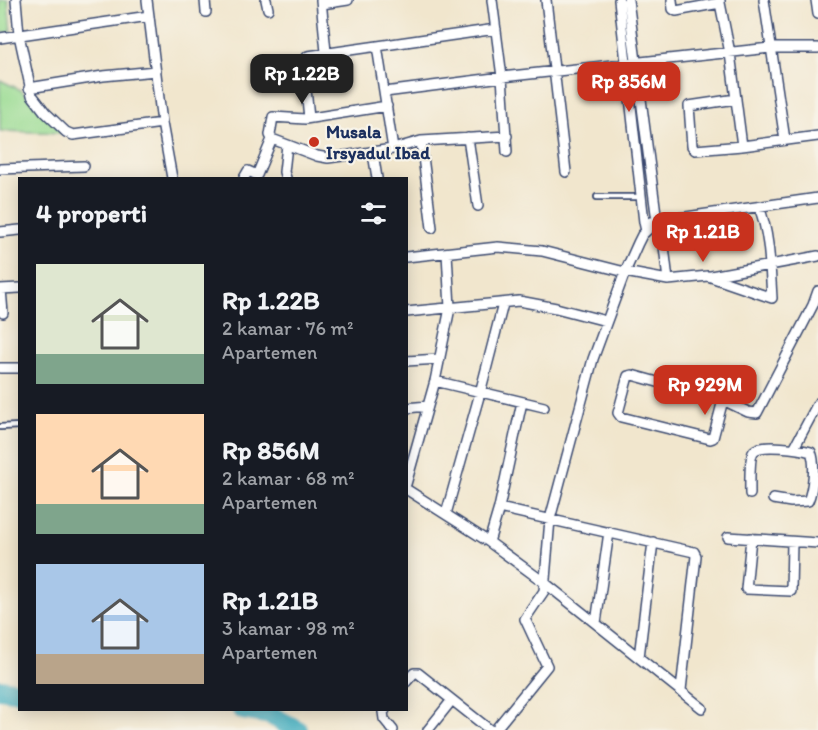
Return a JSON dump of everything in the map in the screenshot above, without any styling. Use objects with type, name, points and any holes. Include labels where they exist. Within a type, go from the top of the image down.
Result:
[{"type":"street","points":[[16,0],[19,35],[29,88],[40,106],[66,132],[73,135],[162,123]]},
{"type":"street","points":[[147,0],[162,123],[172,177]]},
{"type":"street","points":[[205,0],[206,12]]},
{"type":"street","points":[[326,52],[322,2],[348,0]]},
{"type":"street","points":[[492,0],[502,77],[507,152]]},
{"type":"street","points":[[546,0],[566,172]]},
{"type":"street","points":[[619,0],[632,63],[668,280]]},
{"type":"street","points":[[408,680],[414,673],[418,673],[492,730],[548,666],[525,620],[544,591],[550,519],[593,359],[625,272],[645,227],[628,0]]},
{"type":"street","points":[[672,0],[673,9],[676,11],[720,2],[730,52],[742,146]]},
{"type":"street","points":[[764,0],[785,140]]},
{"type":"street","points":[[816,0],[818,14]]},
{"type":"street","points":[[0,38],[149,15]]},
{"type":"street","points":[[309,118],[303,61],[308,56],[496,29]]},
{"type":"street","points":[[377,46],[393,149]]},
{"type":"street","points":[[385,92],[730,52],[770,48],[818,48]]},
{"type":"street","points":[[29,88],[103,76],[156,71]]},
{"type":"street","points":[[736,99],[689,106],[692,146],[697,150],[818,136]]},
{"type":"street","points":[[245,177],[248,171],[257,175],[272,139],[270,135],[273,117],[309,118],[387,106]]},
{"type":"street","points":[[272,139],[316,156],[328,158],[373,153],[422,141],[507,136]]},
{"type":"street","points":[[468,138],[478,206]]},
{"type":"street","points":[[422,141],[432,228]]},
{"type":"street","points":[[286,177],[287,145]]},
{"type":"street","points":[[373,153],[377,177]]},
{"type":"street","points":[[0,169],[84,166]]},
{"type":"street","points":[[645,227],[659,221],[818,198]]},
{"type":"street","points":[[708,276],[772,298],[763,216],[759,207]]},
{"type":"street","points":[[0,232],[18,230]]},
{"type":"street","points":[[408,256],[498,247],[542,251],[625,272],[668,280],[708,276],[818,256]]},
{"type":"street","points":[[408,477],[435,381],[450,308],[447,253]]},
{"type":"street","points":[[3,313],[1,289],[18,288]]},
{"type":"street","points":[[723,400],[711,439],[621,417],[618,413],[628,376],[632,375],[723,400],[748,412],[757,413],[815,306],[818,291]]},
{"type":"street","points":[[408,312],[519,301],[606,321]]},
{"type":"street","points":[[446,514],[503,304]]},
{"type":"street","points":[[408,361],[440,359]]},
{"type":"street","points":[[0,368],[18,368]]},
{"type":"street","points":[[435,381],[544,407]]},
{"type":"street","points":[[489,542],[499,508],[522,402]]},
{"type":"street","points":[[794,448],[818,403]]},
{"type":"street","points":[[408,408],[428,406]]},
{"type":"street","points":[[750,494],[752,452],[761,447],[794,448],[808,451],[813,455],[808,501],[791,502],[773,499]]},
{"type":"street","points":[[408,490],[489,542],[545,583],[702,708]]},
{"type":"street","points":[[499,508],[692,551],[696,555],[681,690]]},
{"type":"street","points":[[596,623],[609,532]]},
{"type":"street","points":[[728,537],[818,543]]},
{"type":"street","points":[[751,538],[746,589],[791,591],[792,542]]},
{"type":"street","points":[[639,657],[653,542]]},
{"type":"street","points":[[428,730],[452,699]]},
{"type":"street","points":[[384,711],[384,719],[393,730]]},
{"type":"lane","points":[[597,197],[641,197]]},
{"type":"lane","points":[[0,427],[18,426]]},
{"type":"green space","points":[[0,0],[8,0],[11,32],[0,33]]},
{"type":"green space","points":[[0,80],[21,90],[63,133],[0,131]]},
{"type":"waterway","points":[[0,689],[18,692]]},
{"type":"waterway","points":[[248,711],[270,715],[298,730]]},
{"type":"place","name":"Musala Irsyadul Ibad","points":[[314,142]]}]
